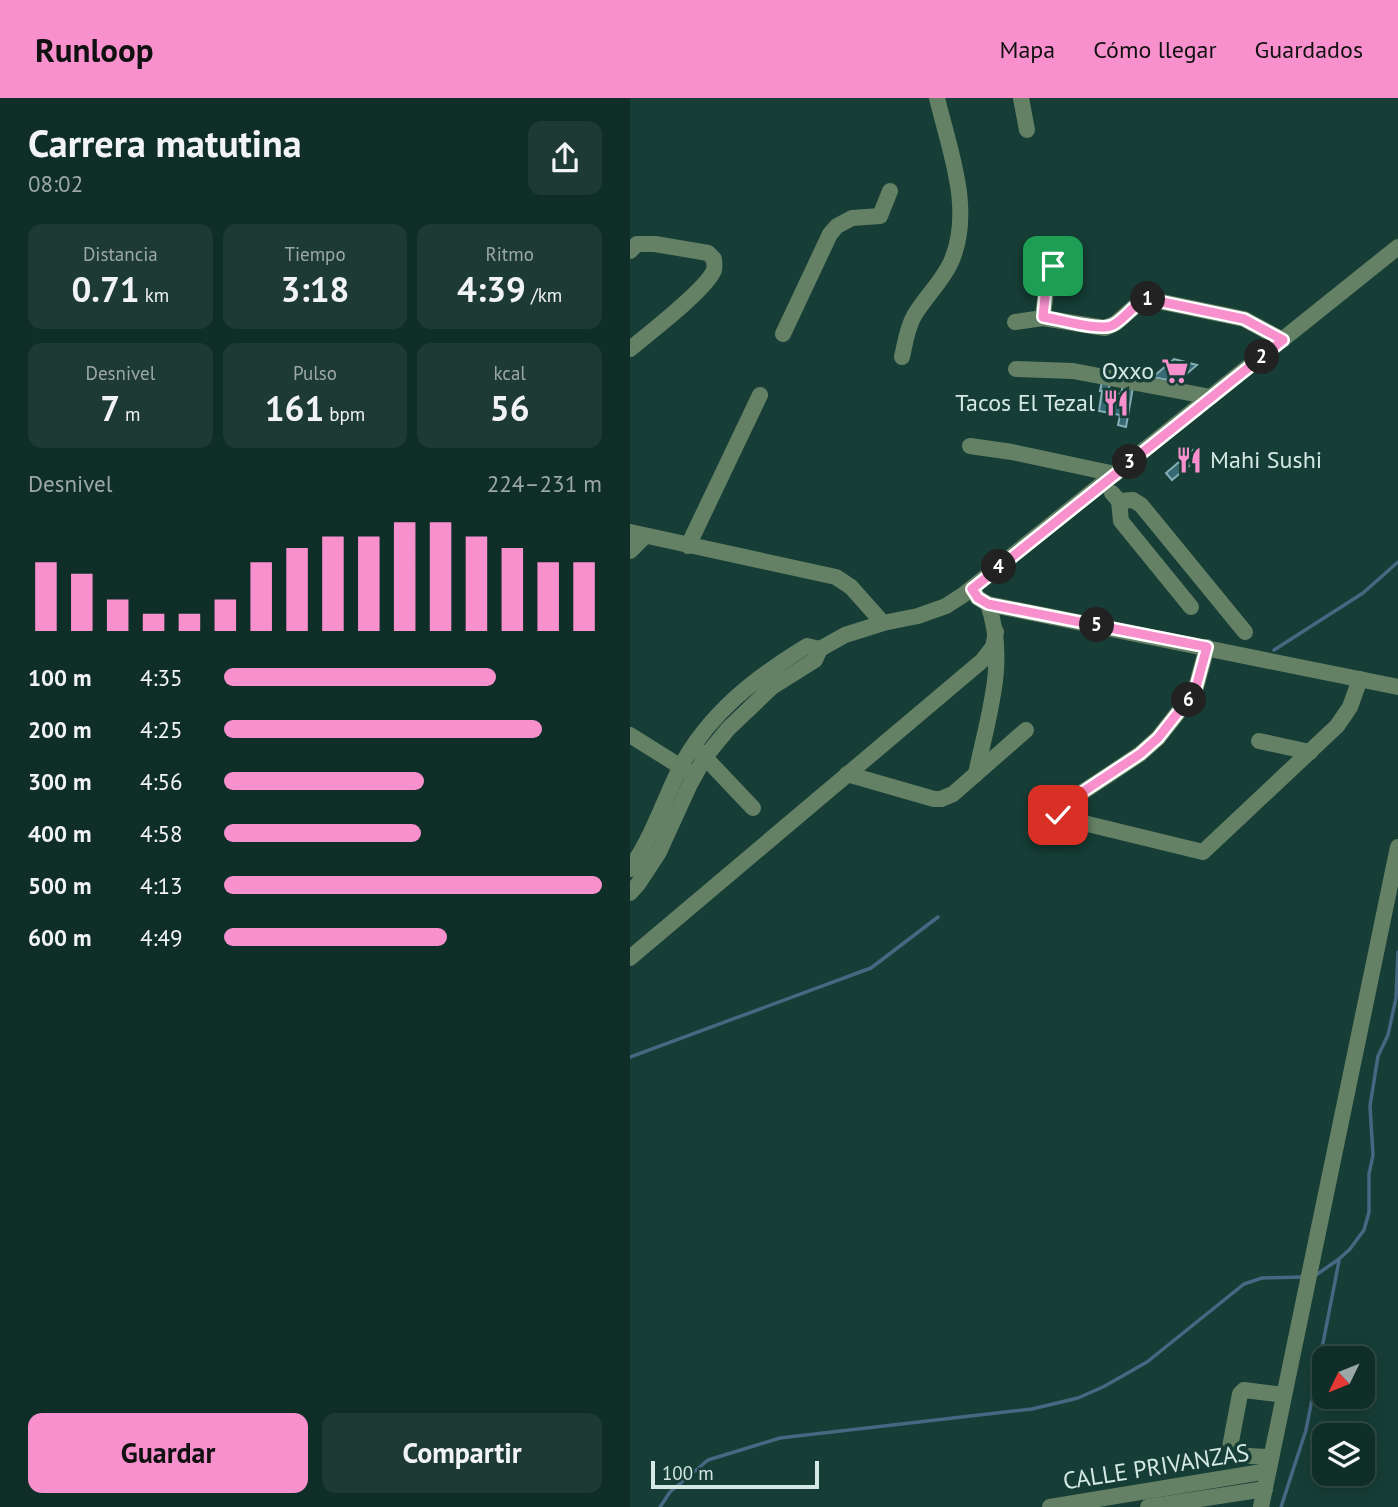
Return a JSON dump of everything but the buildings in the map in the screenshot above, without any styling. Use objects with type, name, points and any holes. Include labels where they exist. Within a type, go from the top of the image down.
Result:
[{"type":"street","points":[[902,357],[914,316],[951,262],[959,228],[960,205],[955,174],[937,98]]},
{"type":"street","points":[[1021,98],[1027,130]]},
{"type":"street","points":[[783,334],[830,234],[844,220],[880,216],[890,191]]},
{"type":"street","points":[[630,251],[637,244],[655,244],[708,253],[714,259],[714,270],[682,306],[630,349]]},
{"type":"street","points":[[630,869],[699,751],[713,720],[768,670],[807,646],[820,649],[845,635],[883,623],[918,617],[937,610],[972,589],[1398,247]]},
{"type":"street","points":[[1043,317],[1049,276],[1062,253]]},
{"type":"street","points":[[1015,322],[1043,317],[1105,328],[1116,324],[1142,301],[1148,299],[1244,319],[1283,340]]},
{"type":"street","points":[[1016,369],[1073,371],[1211,397]]},
{"type":"street","points":[[688,546],[760,395]]},
{"type":"street","points":[[970,446],[1012,452],[1109,478]]},
{"type":"street","points":[[1109,478],[1119,501],[1121,521],[1188,603],[1204,582]]},
{"type":"street","points":[[1119,501],[1137,502],[1245,632]]},
{"type":"street","points":[[630,551],[637,534],[841,579],[883,623]]},
{"type":"street","points":[[972,589],[978,598],[988,604],[1398,687]]},
{"type":"street","points":[[976,774],[998,668],[996,632],[988,604]]},
{"type":"street","points":[[630,958],[983,660],[993,647],[996,632]]},
{"type":"street","points":[[1207,647],[1195,691],[1158,738],[1140,754],[1060,807],[1058,816],[1203,852],[1345,718],[1360,680]]},
{"type":"street","points":[[847,774],[934,799],[949,797],[1026,730]]},
{"type":"street","points":[[630,735],[687,771]]},
{"type":"street","points":[[1258,741],[1310,752]]},
{"type":"street","points":[[699,751],[753,808]]},
{"type":"street","points":[[630,893],[659,852],[687,771]]},
{"type":"street","points":[[1261,1507],[1398,847]]},
{"type":"street","points":[[1270,1464],[1233,1451],[1230,1447],[1240,1394],[1244,1390],[1284,1395]]},
{"type":"street","name":"CALLE PRIVANZAS","points":[[1050,1507],[1270,1464]]},
{"type":"street","name":"CALLE PRIVANZAS","points":[[1148,1507],[1265,1489]]},
{"type":"waterway","points":[[1274,650],[1363,593],[1398,562]]},
{"type":"waterway","points":[[630,1057],[871,968],[938,917]]},
{"type":"waterway","points":[[1316,1275],[1350,1249],[1364,1230],[1369,1212],[1369,1174],[1373,1155],[1370,1106],[1378,1056],[1388,1035],[1396,998],[1398,952]]},
{"type":"waterway","points":[[1281,1507],[1306,1430],[1339,1261]]},
{"type":"waterway","points":[[660,1507],[670,1492],[708,1460],[780,1438],[1032,1409],[1078,1398],[1147,1362],[1244,1284],[1262,1278],[1305,1277]]},
{"type":"place","name":"Oxxo","points":[[1175,371]]},
{"type":"place","name":"Tacos El Tezal","points":[[1116,403]]},
{"type":"place","name":"Mahi Sushi","points":[[1189,460]]},
{"type":"route","points":[[1053,266],[1046,286],[1043,317],[1105,328],[1116,324],[1142,301],[1148,299],[1244,319],[1283,340],[972,589],[978,598],[988,604],[1207,647],[1195,691],[1158,738],[1140,754],[1060,807],[1058,815]]}]
